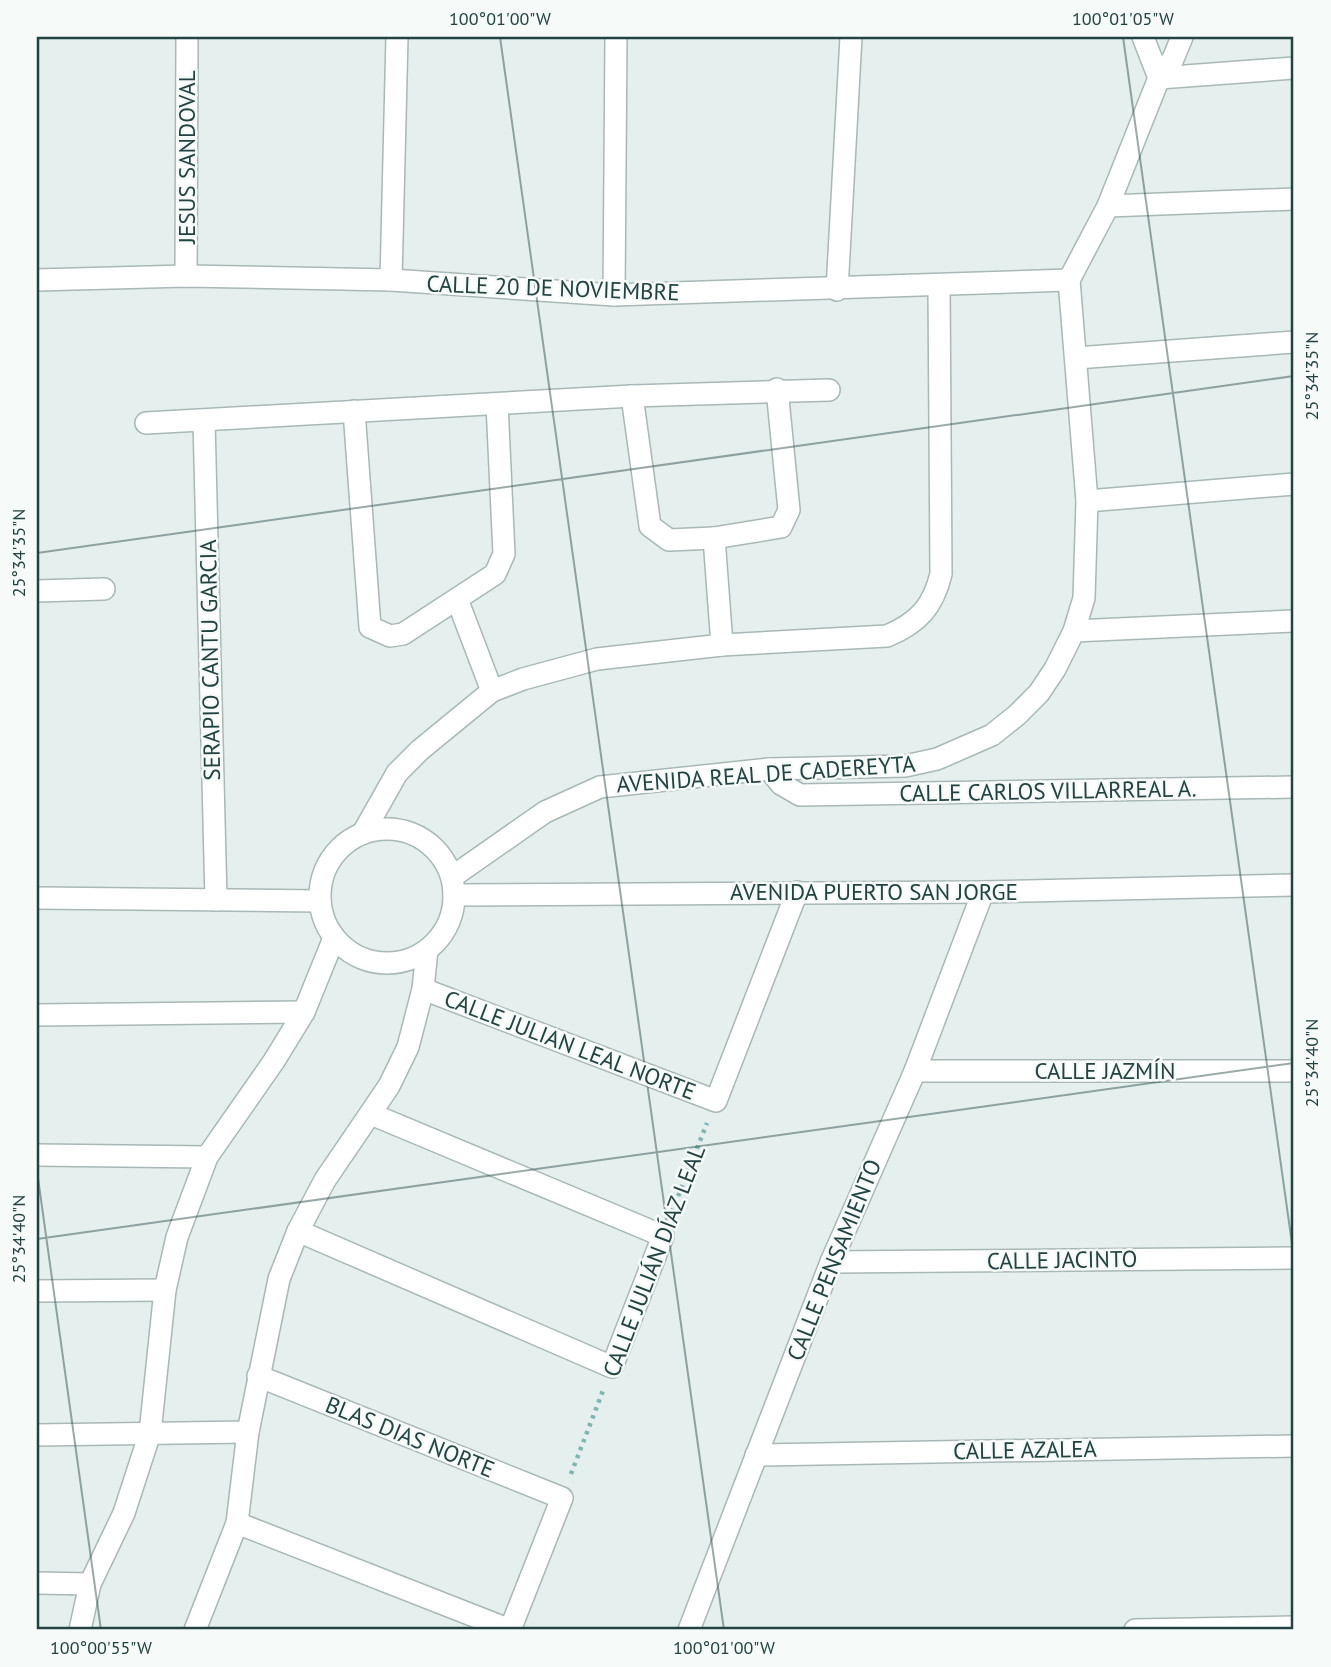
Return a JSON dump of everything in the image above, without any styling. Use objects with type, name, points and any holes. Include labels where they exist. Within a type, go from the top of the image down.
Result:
[{"type":"street","name":"JESUS SANDOVAL","points":[[186,276],[187,37]]},
{"type":"street","points":[[391,280],[397,37]]},
{"type":"street","points":[[614,295],[616,37]]},
{"type":"street","points":[[837,290],[851,37]]},
{"type":"street","points":[[1143,37],[1159,78]]},
{"type":"street","points":[[1069,280],[1108,206],[1159,78],[1173,59],[1182,37]]},
{"type":"street","points":[[1159,78],[1294,68]]},
{"type":"street","points":[[1108,206],[1294,199]]},
{"type":"street","name":"CALLE 20 DE NOVIEMBRE","points":[[37,280],[186,276],[391,280],[614,295],[939,287],[1069,280]]},
{"type":"street","name":"AVENIDA REAL DE CADEREYTA","points":[[453,886],[545,812],[600,787],[769,769],[905,766],[937,759],[992,734],[1039,693],[1074,631],[1084,598],[1087,501],[1069,280]]},
{"type":"street","points":[[363,833],[397,773],[420,750],[492,691],[523,679],[597,659],[722,645],[887,636],[911,626],[929,607],[941,574],[939,287]]},
{"type":"street","points":[[1076,358],[1294,342]]},
{"type":"street","points":[[632,396],[650,526],[669,540],[714,538],[780,527],[786,520],[789,510],[777,389]]},
{"type":"street","points":[[146,424],[632,396],[777,389],[829,390]]},
{"type":"street","points":[[354,411],[370,627],[390,636],[403,634],[495,573],[504,554],[497,404]]},
{"type":"street","name":"SERAPIO CANTU GARCIA","points":[[204,421],[216,900]]},
{"type":"street","points":[[1087,501],[1294,484]]},
{"type":"street","points":[[714,538],[722,645]]},
{"type":"street","points":[[37,591],[104,589]]},
{"type":"street","points":[[457,599],[492,691]]},
{"type":"street","points":[[1074,631],[1294,621]]},
{"type":"street","name":"CALLE CARLOS VILLARREAL A.","points":[[769,769],[781,785],[800,795],[1294,787]]},
{"type":"street","points":[[390,829],[417,835],[439,852],[453,886],[451,916],[442,935],[427,950],[404,961],[378,962],[354,954],[334,938],[324,920],[320,901],[321,880],[330,860],[344,844],[363,833],[390,829]]},
{"type":"street","name":"AVENIDA PUERTO SAN JORGE","points":[[453,886],[797,892],[1294,885]]},
{"type":"street","name":"CALLE PENSAMIENTO","points":[[689,1630],[831,1262],[915,1071],[983,891]]},
{"type":"street","points":[[716,1101],[797,892]]},
{"type":"street","points":[[37,898],[320,901]]},
{"type":"street","points":[[80,1630],[90,1584],[124,1513],[150,1433],[165,1290],[177,1237],[207,1157],[274,1061],[304,1012],[334,938]]},
{"type":"street","points":[[195,1630],[237,1523],[248,1432],[279,1279],[298,1231],[325,1180],[371,1114],[408,1047],[423,989],[427,950]]},
{"type":"street","name":"CALLE JULIAN LEAL NORTE","points":[[423,989],[716,1101]]},
{"type":"street","points":[[37,1015],[304,1012]]},
{"type":"street","name":"CALLE JAZMÍN","points":[[915,1071],[1294,1071]]},
{"type":"street","points":[[371,1114],[663,1236]]},
{"type":"street","points":[[37,1155],[207,1157]]},
{"type":"street","points":[[298,1231],[612,1367]]},
{"type":"street","name":"CALLE JULIÁN DÍAZ LEAL","points":[[612,1367],[663,1236]]},
{"type":"street","name":"CALLE JACINTO","points":[[831,1262],[1294,1258]]},
{"type":"street","points":[[37,1291],[165,1290]]},
{"type":"street","name":"BLAS DIAS NORTE","points":[[258,1376],[562,1498]]},
{"type":"street","points":[[37,1436],[248,1432]]},
{"type":"street","name":"CALLE AZALEA","points":[[756,1455],[1294,1446]]},
{"type":"street","points":[[237,1523],[510,1630],[562,1498]]},
{"type":"street","points":[[37,1583],[90,1584]]},
{"type":"street","points":[[1135,1630],[1294,1627]]},
{"type":"path","name":"CALLE JULIÁN DÍAZ LEAL","points":[[663,1236],[716,1101]]},
{"type":"path","name":"CALLE JULIÁN DÍAZ LEAL","points":[[562,1498],[612,1367]]}]
